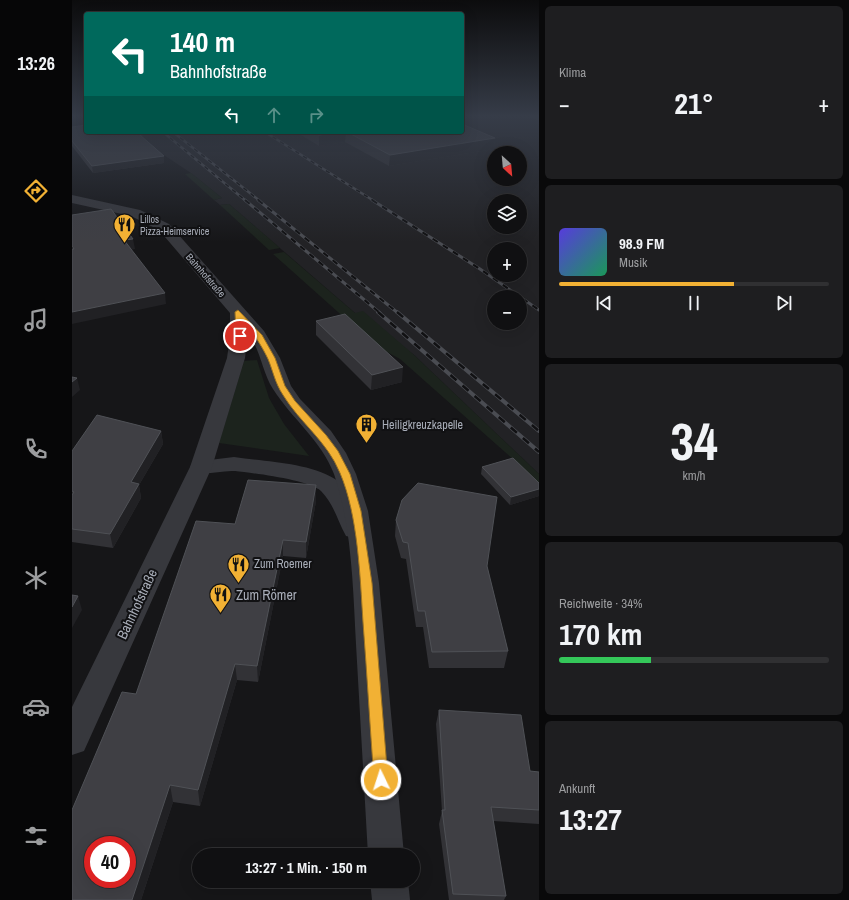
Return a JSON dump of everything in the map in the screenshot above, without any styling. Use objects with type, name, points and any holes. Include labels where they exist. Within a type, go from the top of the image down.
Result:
[{"type":"street","name":"Bahnhofstraße","points":[[72,199],[135,213],[164,227],[238,312],[240,336],[236,358],[201,467],[72,741]]},
{"type":"street","points":[[238,312],[258,335],[271,358],[281,386],[292,403],[323,436],[335,453],[345,474],[356,511],[366,583],[385,848]]},
{"type":"street","points":[[201,467],[234,464],[305,475],[328,485],[348,511],[362,548]]},
{"type":"street","points":[[390,888],[391,900]]},
{"type":"shaded area","points":[[168,158],[487,158],[487,186],[527,186],[527,158],[539,158],[539,474],[413,354],[355,313],[229,204],[220,205],[214,200],[222,198],[191,173]]},
{"type":"shaded area","points":[[191,173],[222,198],[214,200],[185,174]]},
{"type":"shaded area","points":[[229,204],[280,248],[269,250],[220,205]]},
{"type":"shaded area","points":[[284,252],[355,313],[363,311],[413,354],[539,474],[539,486],[515,461],[400,359],[376,346],[273,254]]},
{"type":"shaded area","points":[[257,360],[269,398],[284,424],[309,456],[219,443],[244,361]]},
{"type":"building","points":[[86,158],[150,158],[92,166]]},
{"type":"building","points":[[111,209],[133,239],[124,240],[165,293],[72,312],[72,249],[74,249],[72,246],[72,215]]},
{"type":"building","points":[[345,314],[403,367],[372,375],[316,321]]},
{"type":"building","points":[[72,377],[77,378],[72,382]]},
{"type":"building","points":[[97,415],[161,431],[131,482],[139,484],[110,534],[72,529],[72,495],[74,492],[72,491],[72,451]]},
{"type":"building","points":[[513,458],[539,483],[539,489],[511,497],[482,467]]},
{"type":"building","points":[[248,480],[316,485],[306,542],[283,540],[257,666],[235,664],[198,790],[170,785],[136,888],[136,836],[84,836],[84,888],[136,888],[132,900],[72,900],[72,810],[122,692],[136,694],[196,521],[235,524]]},
{"type":"building","points":[[418,483],[497,497],[487,566],[508,651],[432,652],[425,611],[418,611],[408,543],[403,542],[396,520],[402,500]]},
{"type":"building","points":[[72,595],[78,596],[72,607]]},
{"type":"building","points":[[439,710],[521,715],[530,771],[539,772],[539,810],[491,807],[506,896],[453,894],[442,810],[445,810]]},
{"type":"railway","points":[[194,158],[246,201]]},
{"type":"railway","points":[[206,158],[260,201]]},
{"type":"railway","points":[[306,158],[374,201]]},
{"type":"railway","points":[[245,200],[380,313]]},
{"type":"railway","points":[[258,200],[398,313]]},
{"type":"railway","points":[[372,200],[480,269],[539,310]]},
{"type":"railway","points":[[378,312],[539,452]]},
{"type":"railway","points":[[397,312],[539,431]]},
{"type":"place","name":"Lillos Pizza-Heimservice","points":[[124,244]]},
{"type":"place","name":"Heiligkreuzkapelle","points":[[367,444]]},
{"type":"place","name":"Zum Roemer","points":[[239,584]]},
{"type":"place","name":"Zum Römer","points":[[221,614]]},
{"type":"route","points":[[240,336],[238,312],[258,335],[271,358],[281,386],[292,403],[304,418],[323,436],[335,453],[345,474],[356,511],[362,548],[381,780]]}]
